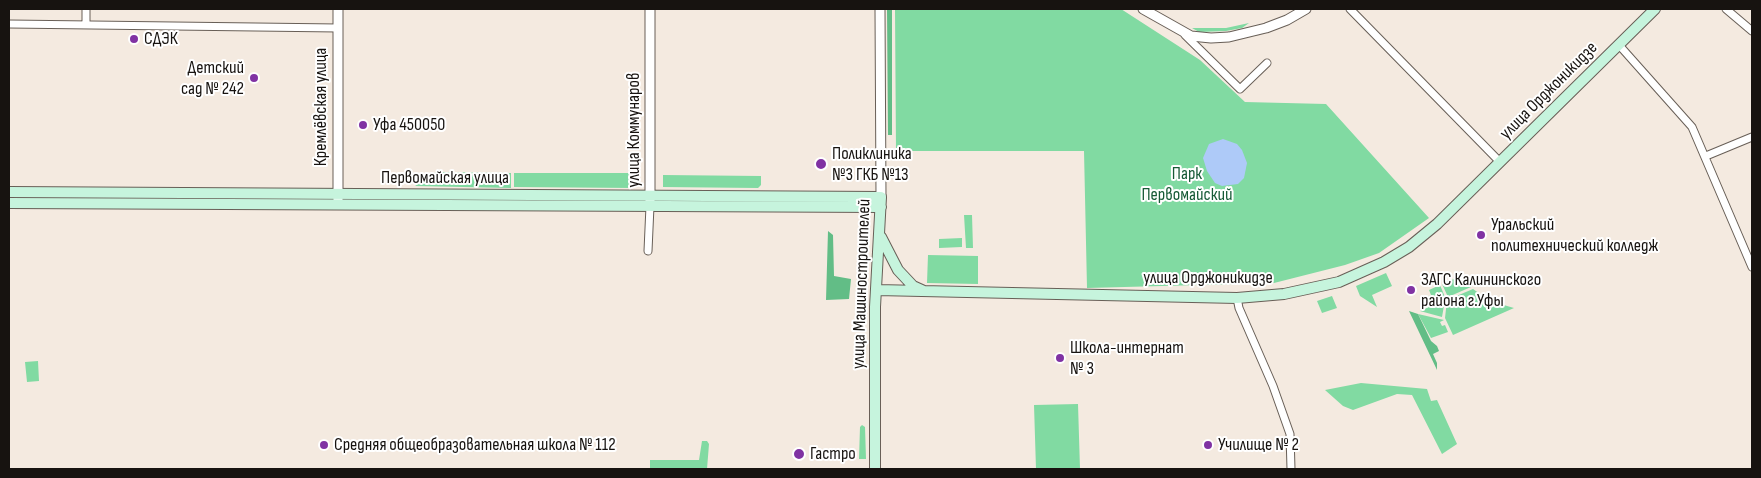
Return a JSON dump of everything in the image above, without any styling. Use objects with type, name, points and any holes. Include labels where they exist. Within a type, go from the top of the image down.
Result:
[{"type":"main road","name":"улица Орджоникидзе","points":[[877,290],[1238,298],[1284,294],[1339,282],[1384,262],[1410,246],[1437,224],[1655,9]]},
{"type":"main road","name":"Первомайская улица","points":[[9,192],[338,199],[881,202]]},
{"type":"main road","name":"Первомайская улица","points":[[9,203],[338,199]]},
{"type":"main road","name":"улица Машиностроителей","points":[[875,469],[877,290],[881,202]]},
{"type":"main road","points":[[880,235],[898,270],[913,286],[924,291]]},
{"type":"street","points":[[86,9],[86,25]]},
{"type":"street","name":"Кремлёвская улица","points":[[338,9],[338,199]]},
{"type":"street","name":"улица Коммунаров","points":[[648,251],[650,201],[650,9]]},
{"type":"street","name":"улица Машиностроителей","points":[[880,9],[881,202]]},
{"type":"street","points":[[1143,9],[1191,36],[1229,36],[1266,28],[1287,20],[1306,9]]},
{"type":"street","points":[[1350,9],[1500,162]]},
{"type":"street","points":[[1726,9],[1752,31]]},
{"type":"street","points":[[9,24],[338,28]]},
{"type":"street","points":[[1181,32],[1240,89],[1267,63]]},
{"type":"street","points":[[1619,45],[1692,127],[1752,267]]},
{"type":"street","points":[[1706,156],[1752,136]]},
{"type":"street","points":[[1238,298],[1239,308],[1273,386],[1290,434],[1291,469]]},
{"type":"green space","points":[[887,9],[892,9],[892,135],[888,135]]},
{"type":"green space","name":"Парк Первомайский","points":[[895,9],[1121,9],[1200,60],[1245,102],[1326,104],[1429,218],[1379,253],[1345,265],[1274,283],[1087,288],[1084,151],[896,151]]},
{"type":"green space","points":[[1249,23],[1242,28],[1226,31],[1199,32],[1192,28],[1226,28]]},
{"type":"green space","points":[[436,172],[511,173],[511,188],[415,186]]},
{"type":"green space","points":[[514,173],[633,173],[633,188],[514,187]]},
{"type":"green space","points":[[663,175],[761,176],[761,185],[758,188],[663,187]]},
{"type":"green space","points":[[964,215],[972,215],[973,248],[966,248]]},
{"type":"green space","points":[[828,231],[833,235],[834,276],[851,279],[849,299],[826,300]]},
{"type":"green space","points":[[962,238],[962,247],[939,248],[939,239]]},
{"type":"green space","points":[[928,255],[978,256],[978,284],[927,283]]},
{"type":"green space","points":[[1386,273],[1392,286],[1372,295],[1377,307],[1360,296],[1356,286]]},
{"type":"green space","points":[[1459,279],[1471,287],[1448,297],[1442,284]]},
{"type":"green space","points":[[1440,285],[1445,297],[1430,304],[1427,297],[1431,295],[1429,290]]},
{"type":"green space","points":[[1473,289],[1490,301],[1514,308],[1453,335],[1445,318],[1447,300]]},
{"type":"green space","points":[[1332,296],[1337,308],[1322,313],[1317,301]]},
{"type":"green space","points":[[1445,300],[1442,317],[1420,311]]},
{"type":"green space","points":[[1409,311],[1418,314],[1431,341],[1437,346],[1439,351],[1433,354],[1437,363],[1437,370]]},
{"type":"green space","points":[[1418,314],[1444,320],[1440,322],[1442,326],[1445,325],[1448,332],[1431,338]]},
{"type":"green space","points":[[38,361],[39,381],[27,382],[25,362]]},
{"type":"green space","points":[[1361,383],[1427,389],[1431,401],[1437,400],[1457,444],[1442,454],[1412,395],[1397,394],[1353,410],[1343,406],[1325,390]]},
{"type":"green space","points":[[1078,404],[1080,469],[1036,469],[1034,405]]},
{"type":"green space","points":[[862,425],[865,427],[866,459],[859,459],[860,427]]},
{"type":"green space","points":[[702,441],[707,441],[709,444],[707,469],[650,469],[650,460],[699,460]]},
{"type":"water","points":[[1223,139],[1237,144],[1242,150],[1247,163],[1244,178],[1238,184],[1222,186],[1215,183],[1207,171],[1203,158],[1209,144]]},
{"type":"place","name":"СДЭК","points":[[134,39]]},
{"type":"place","name":"Детский сад № 242","points":[[254,78]]},
{"type":"place","name":"Уфа 450050","points":[[363,125]]},
{"type":"place","name":"Поликлиника №3 ГКБ №13","points":[[821,164]]},
{"type":"place","name":"Уральский политехнический колледж","points":[[1481,235]]},
{"type":"place","name":"ЗАГС Калининского района г.Уфы","points":[[1411,290]]},
{"type":"place","name":"Школа-интернат № 3","points":[[1060,358]]},
{"type":"place","name":"Средняя общеобразовательная школа № 112","points":[[324,445]]},
{"type":"place","name":"Училище № 2","points":[[1208,445]]},
{"type":"place","name":"Гастро","points":[[799,454]]}]
